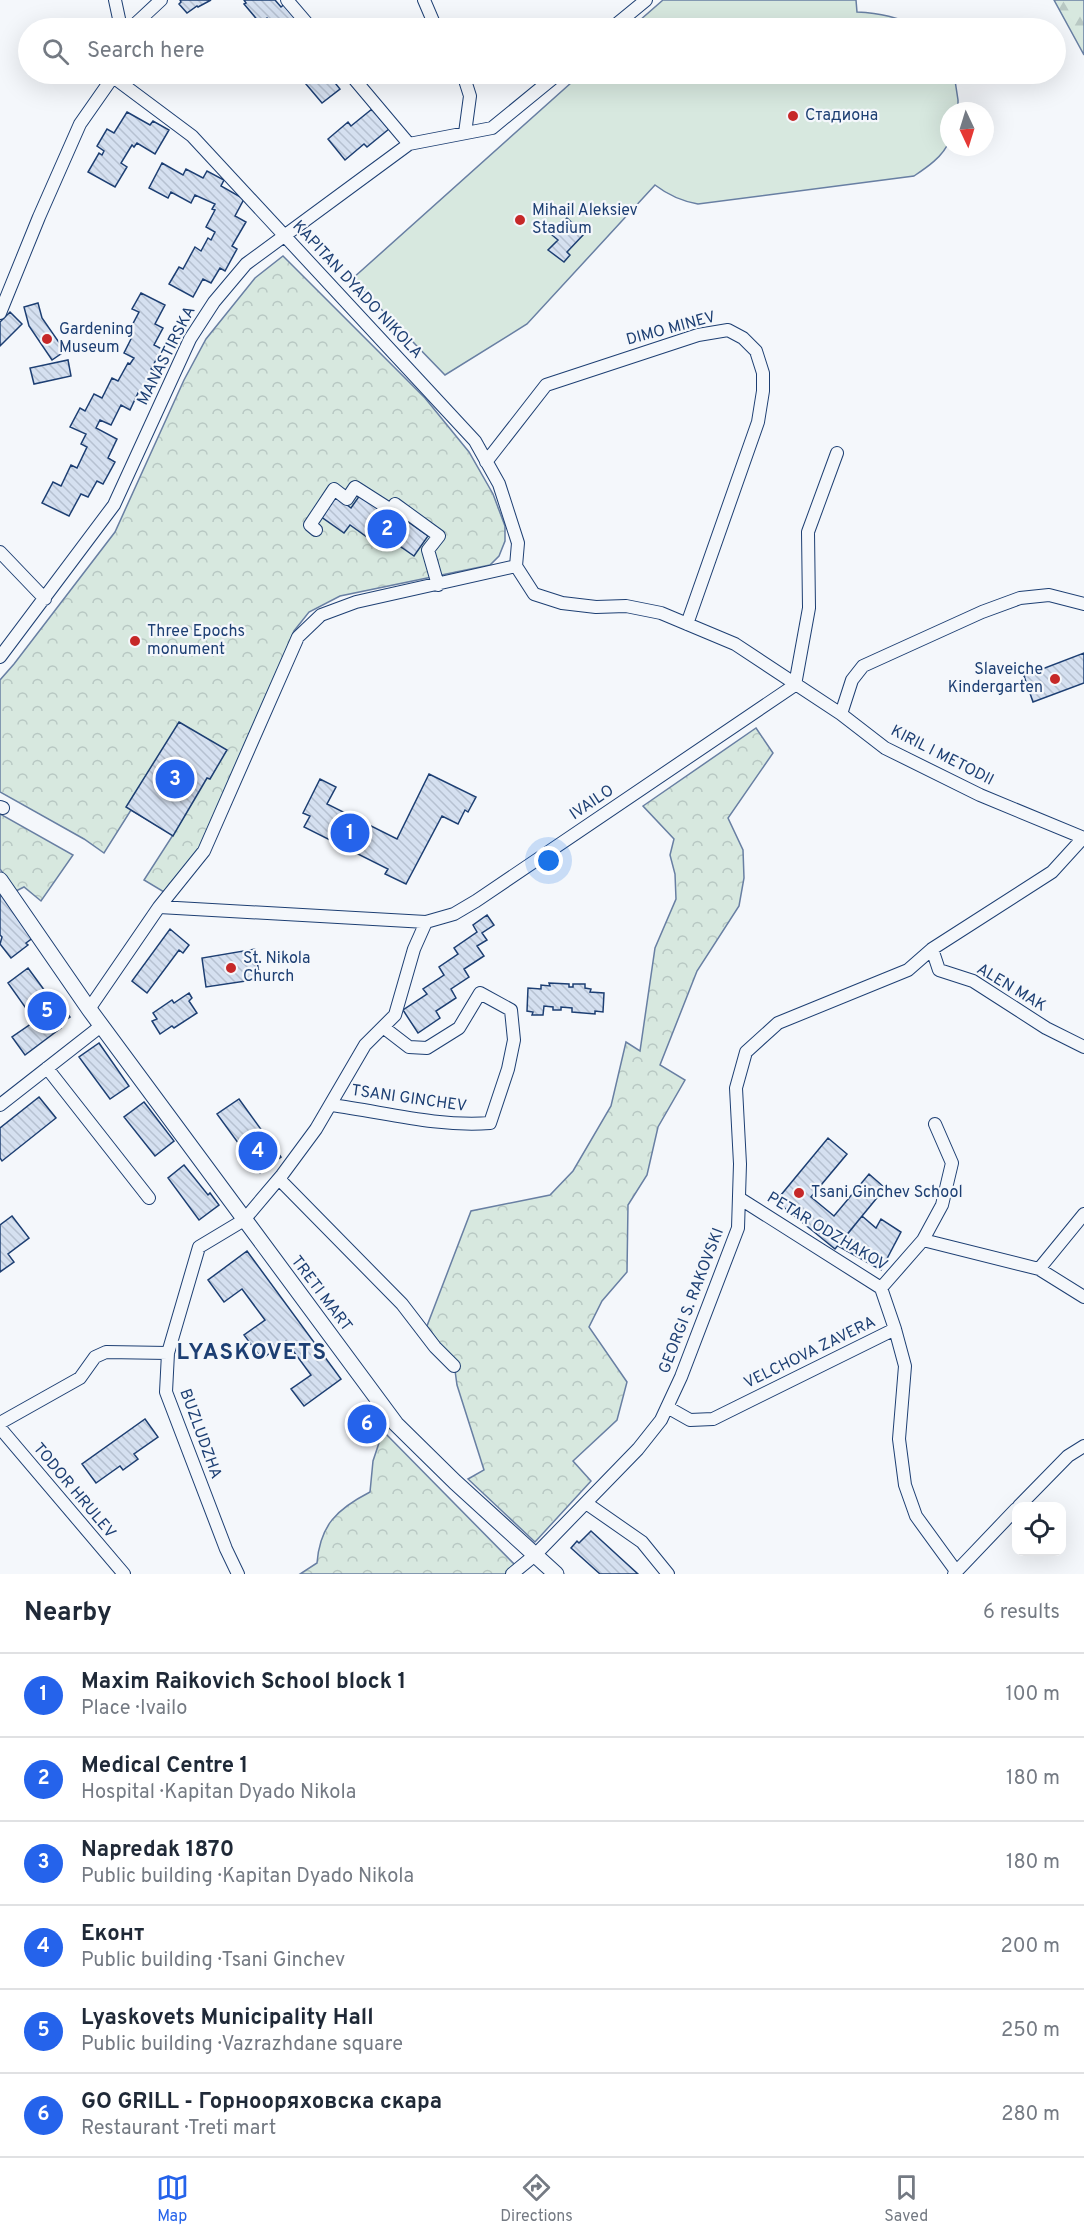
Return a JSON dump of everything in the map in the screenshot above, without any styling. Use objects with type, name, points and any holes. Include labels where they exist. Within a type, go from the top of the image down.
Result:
[{"type":"street","points":[[115,0],[119,18]]},
{"type":"street","points":[[142,18],[161,0]]},
{"type":"street","points":[[287,0],[303,18]]},
{"type":"street","points":[[424,0],[432,18]]},
{"type":"street","points":[[624,18],[646,0]]},
{"type":"street","points":[[0,313],[80,124],[108,84]]},
{"type":"street","name":"KAPITAN DYADO NIKOLA","points":[[126,84],[192,136],[475,441],[499,484],[518,543],[516,566]]},
{"type":"street","points":[[358,84],[409,144]]},
{"type":"street","points":[[465,133],[470,96],[466,84]]},
{"type":"street","name":"MANASTIRSKA","points":[[0,657],[114,505],[190,339],[214,302],[246,264],[409,144],[492,128],[546,84]]},
{"type":"street","name":"DIMO MINEV","points":[[486,462],[546,385],[698,335],[728,330],[743,338],[756,351],[763,373],[763,391],[758,422],[687,624]]},
{"type":"street","points":[[89,1009],[159,907],[204,851],[298,637],[321,615],[356,602],[516,566],[534,594],[562,603],[596,607],[626,606],[661,613],[735,644],[795,685],[809,608],[808,532],[837,453]]},
{"type":"street","points":[[316,530],[309,525],[334,489],[347,498],[356,487],[391,510],[395,504],[439,536],[428,550],[438,585]]},
{"type":"street","points":[[0,552],[45,599]]},
{"type":"street","points":[[841,714],[852,680],[863,666],[960,622],[1020,598],[1049,595],[1084,604]]},
{"type":"street","name":"KIRIL I METODII","points":[[795,685],[841,714],[885,748],[980,795],[1083,838]]},
{"type":"street","name":"IVAILO","points":[[159,907],[426,922],[454,914],[795,685]]},
{"type":"street","name":"GEORGI S. RAKOVSKI","points":[[512,1574],[535,1555],[638,1449],[661,1420],[667,1407],[738,1228],[740,1164],[736,1088],[746,1052],[778,1023],[908,970],[932,949],[1052,872],[1083,838]]},
{"type":"street","name":"TRETI MART","points":[[0,880],[101,1026],[396,1424],[455,1482],[556,1574]]},
{"type":"street","name":"TSANI GINCHEV","points":[[244,1220],[279,1179],[331,1105],[365,1045],[395,1015],[414,949],[426,922]]},
{"type":"street","name":"ALEN MAK","points":[[932,949],[939,970],[973,981],[1046,1028],[1084,1047]]},
{"type":"street","name":"TSANI GINCHEV","points":[[331,1105],[377,1111],[400,1118],[471,1125],[490,1124],[506,1078],[514,1040],[511,1010],[480,993],[459,1028],[427,1048],[409,1047],[383,1027]]},
{"type":"street","points":[[0,1105],[101,1026]]},
{"type":"street","points":[[47,1068],[149,1198]]},
{"type":"street","name":"PETAR ODZHAKOV","points":[[739,1198],[881,1288],[923,1240],[942,1205],[952,1163],[934,1124]]},
{"type":"street","points":[[279,1179],[402,1304],[435,1347],[454,1366]]},
{"type":"street","points":[[1039,1269],[1084,1214]]},
{"type":"street","name":"BUZLUDZHA","points":[[237,1574],[166,1392],[168,1353],[199,1247],[244,1220]]},
{"type":"street","points":[[923,1240],[1039,1269],[1084,1296]]},
{"type":"street","points":[[881,1288],[895,1329]]},
{"type":"street","name":"VELCHOVA ZAVERA","points":[[667,1407],[690,1420],[713,1419],[895,1329],[905,1366],[899,1438],[905,1485],[916,1516],[955,1573]]},
{"type":"street","points":[[0,1423],[80,1378],[95,1357],[106,1352],[168,1353]]},
{"type":"street","name":"TODOR HRULEV","points":[[0,1428],[124,1574]]},
{"type":"street","points":[[1024,1502],[1068,1456],[1084,1446]]},
{"type":"street","points":[[586,1503],[642,1542],[668,1574]]},
{"type":"street","points":[[955,1573],[1012,1514]]},
{"type":"green space","points":[[663,0],[856,0],[857,12],[895,18],[642,18]]},
{"type":"green space","points":[[1054,0],[1084,0],[1084,55],[1066,18],[1064,18]]},
{"type":"green space","name":"Mihail Aleksiev Stadium","points":[[570,84],[956,84],[958,102],[940,102],[940,155],[914,176],[698,204],[675,197],[655,185],[527,324],[445,375],[352,279]]},
{"type":"green space","points":[[283,256],[425,398],[469,452],[493,494],[505,526],[505,541],[499,556],[490,565],[340,596],[309,612],[294,631],[204,851],[169,895],[144,880],[173,835],[131,810],[104,853],[84,839],[0,792],[0,680],[115,532],[184,380],[206,339],[255,278]]},
{"type":"green space","points":[[756,728],[773,753],[728,818],[743,850],[744,878],[739,906],[697,971],[660,1065],[685,1080],[658,1127],[647,1175],[628,1205],[627,1272],[602,1301],[589,1327],[627,1382],[617,1420],[573,1461],[591,1481],[535,1542],[468,1479],[484,1470],[457,1385],[454,1363],[427,1326],[471,1211],[550,1195],[573,1171],[611,1106],[626,1042],[640,1051],[655,948],[676,899],[675,874],[670,855],[674,839],[643,806]]},
{"type":"green space","points":[[0,814],[73,855],[41,901],[24,887],[16,891],[0,869]]},
{"type":"green space","points":[[383,1431],[519,1569],[512,1574],[300,1574],[317,1563],[322,1538],[332,1520],[348,1505],[370,1492],[373,1461]]},
{"type":"building","points":[[180,0],[211,0],[187,13],[179,4]]},
{"type":"building","points":[[244,0],[275,0],[281,7],[287,2],[300,18],[256,18],[244,4],[246,3]]},
{"type":"building","points":[[306,84],[336,84],[340,89],[322,103]]},
{"type":"building","points":[[372,109],[389,129],[367,147],[364,144],[345,160],[328,139],[348,122],[351,126]]},
{"type":"building","points":[[127,112],[150,125],[153,121],[169,130],[155,154],[137,143],[134,147],[132,145],[121,163],[127,167],[115,187],[88,172],[99,153],[102,155],[104,151],[97,146],[107,129],[114,133]]},
{"type":"building","points":[[162,163],[183,175],[186,169],[203,178],[207,171],[224,180],[221,186],[244,199],[235,216],[246,222],[232,246],[237,249],[225,271],[220,268],[211,283],[203,279],[193,297],[169,284],[179,267],[183,269],[195,247],[201,251],[208,238],[211,240],[215,232],[206,227],[215,210],[212,209],[215,204],[195,195],[191,203],[171,192],[168,198],[149,188]]},
{"type":"building","points":[[567,218],[584,234],[567,252],[570,255],[564,262],[548,250],[558,240],[552,235]]},
{"type":"building","points":[[141,293],[165,305],[155,324],[163,328],[154,345],[162,349],[151,369],[157,372],[145,396],[138,393],[130,410],[121,405],[111,425],[100,420],[96,428],[117,439],[108,458],[115,462],[103,484],[97,481],[88,497],[81,494],[69,516],[42,503],[53,482],[61,486],[71,465],[77,468],[87,447],[81,444],[86,434],[70,427],[80,408],[85,411],[94,394],[102,398],[112,378],[118,381],[128,363],[130,364],[134,358],[124,353],[133,335],[128,333],[139,312],[132,309]]},
{"type":"building","name":"Gardening Museum","points":[[38,303],[42,318],[65,351],[52,360],[29,326],[24,307]]},
{"type":"building","name":"Gardening Museum","points":[[10,312],[22,324],[0,346],[0,322]]},
{"type":"building","name":"Gardening Museum","points":[[68,360],[71,376],[34,384],[30,368]]},
{"type":"building","points":[[360,495],[394,519],[397,514],[428,536],[414,556],[391,540],[385,550],[350,525],[344,533],[320,516],[335,496],[351,508]]},
{"type":"building","name":"Slaveiche Kindergarten","points":[[1084,653],[1084,683],[1033,702],[1024,676]]},
{"type":"building","points":[[179,722],[227,750],[210,779],[207,778],[173,836],[126,807]]},
{"type":"building","points":[[429,774],[476,797],[468,812],[465,810],[458,824],[442,816],[406,884],[385,874],[388,869],[304,827],[310,816],[303,813],[320,779],[336,787],[327,804],[397,839]]},
{"type":"building","points":[[0,890],[34,937],[26,943],[28,945],[11,958],[0,944],[2,937],[0,935]]},
{"type":"building","points":[[487,915],[494,925],[482,933],[487,940],[477,946],[484,956],[464,969],[469,977],[451,989],[456,998],[436,1011],[440,1018],[418,1033],[403,1010],[427,994],[423,989],[444,975],[439,967],[458,954],[454,948],[477,932],[473,925]]},
{"type":"building","points":[[170,929],[189,945],[183,953],[179,950],[147,993],[132,981]]},
{"type":"building","name":"St. Nikola Church","points":[[255,949],[260,979],[206,987],[202,958]]},
{"type":"building","points":[[28,968],[56,1006],[60,1004],[70,1017],[58,1025],[61,1028],[25,1055],[12,1037],[35,1021],[8,983]]},
{"type":"building","points":[[549,983],[569,984],[569,987],[573,987],[573,984],[585,984],[585,988],[591,989],[590,992],[604,993],[603,1012],[595,1011],[595,1014],[572,1012],[572,1008],[561,1007],[561,1010],[553,1010],[553,1007],[544,1006],[543,1015],[532,1015],[533,1012],[527,1011],[528,988],[541,989],[541,985],[550,986]]},
{"type":"building","points":[[189,993],[192,998],[189,1001],[197,1013],[160,1034],[152,1021],[157,1019],[153,1013],[172,1000],[174,1003]]},
{"type":"building","points":[[99,1043],[129,1086],[110,1099],[79,1057]]},
{"type":"building","points":[[39,1097],[56,1118],[2,1161],[0,1158],[0,1128]]},
{"type":"building","points":[[239,1099],[281,1157],[260,1173],[217,1114]]},
{"type":"building","points":[[144,1102],[174,1141],[155,1156],[124,1117]]},
{"type":"building","name":"Tsani Ginchev School","points":[[828,1138],[847,1154],[811,1197],[834,1216],[869,1174],[885,1188],[835,1249],[776,1201]]},
{"type":"building","points":[[184,1165],[219,1205],[199,1220],[168,1178]]},
{"type":"building","points":[[12,1216],[29,1238],[8,1254],[14,1262],[0,1272],[0,1225]]},
{"type":"building","points":[[862,1216],[876,1228],[881,1219],[901,1232],[881,1270],[838,1246]]},
{"type":"building","points":[[247,1251],[341,1379],[304,1406],[291,1389],[311,1375],[286,1341],[262,1359],[244,1335],[265,1320],[242,1289],[224,1302],[208,1280]]},
{"type":"building","points":[[145,1419],[158,1437],[134,1454],[138,1459],[123,1470],[120,1466],[96,1483],[82,1464]]},
{"type":"building","points":[[591,1531],[638,1574],[600,1574],[571,1548]]},
{"type":"place","name":"Стадиона","points":[[793,116]]},
{"type":"place","name":"Mihail Aleksiev Stadium","points":[[520,220]]},
{"type":"place","name":"Gardening Museum","points":[[47,339]]},
{"type":"place","name":"Medical Centre 1","points":[[387,529]]},
{"type":"place","name":"Three Epochs monument","points":[[135,641]]},
{"type":"place","name":"Slaveiche Kindergarten","points":[[1055,679]]},
{"type":"place","name":"Napredak 1870","points":[[175,779]]},
{"type":"place","name":"Maxim Raikovich School block 1","points":[[350,833]]},
{"type":"place","name":"St. Nikola Church","points":[[231,968]]},
{"type":"place","name":"Lyaskovets Municipality Hall","points":[[47,1011]]},
{"type":"place","name":"Еконт","points":[[258,1151]]},
{"type":"place","name":"Tsani Ginchev School","points":[[799,1193]]},
{"type":"place","name":"GO GRILL - Горнооряховска скара","points":[[367,1424]]},
{"type":"district","name":"LYASKOVETS","points":[[252,1353]]}]
